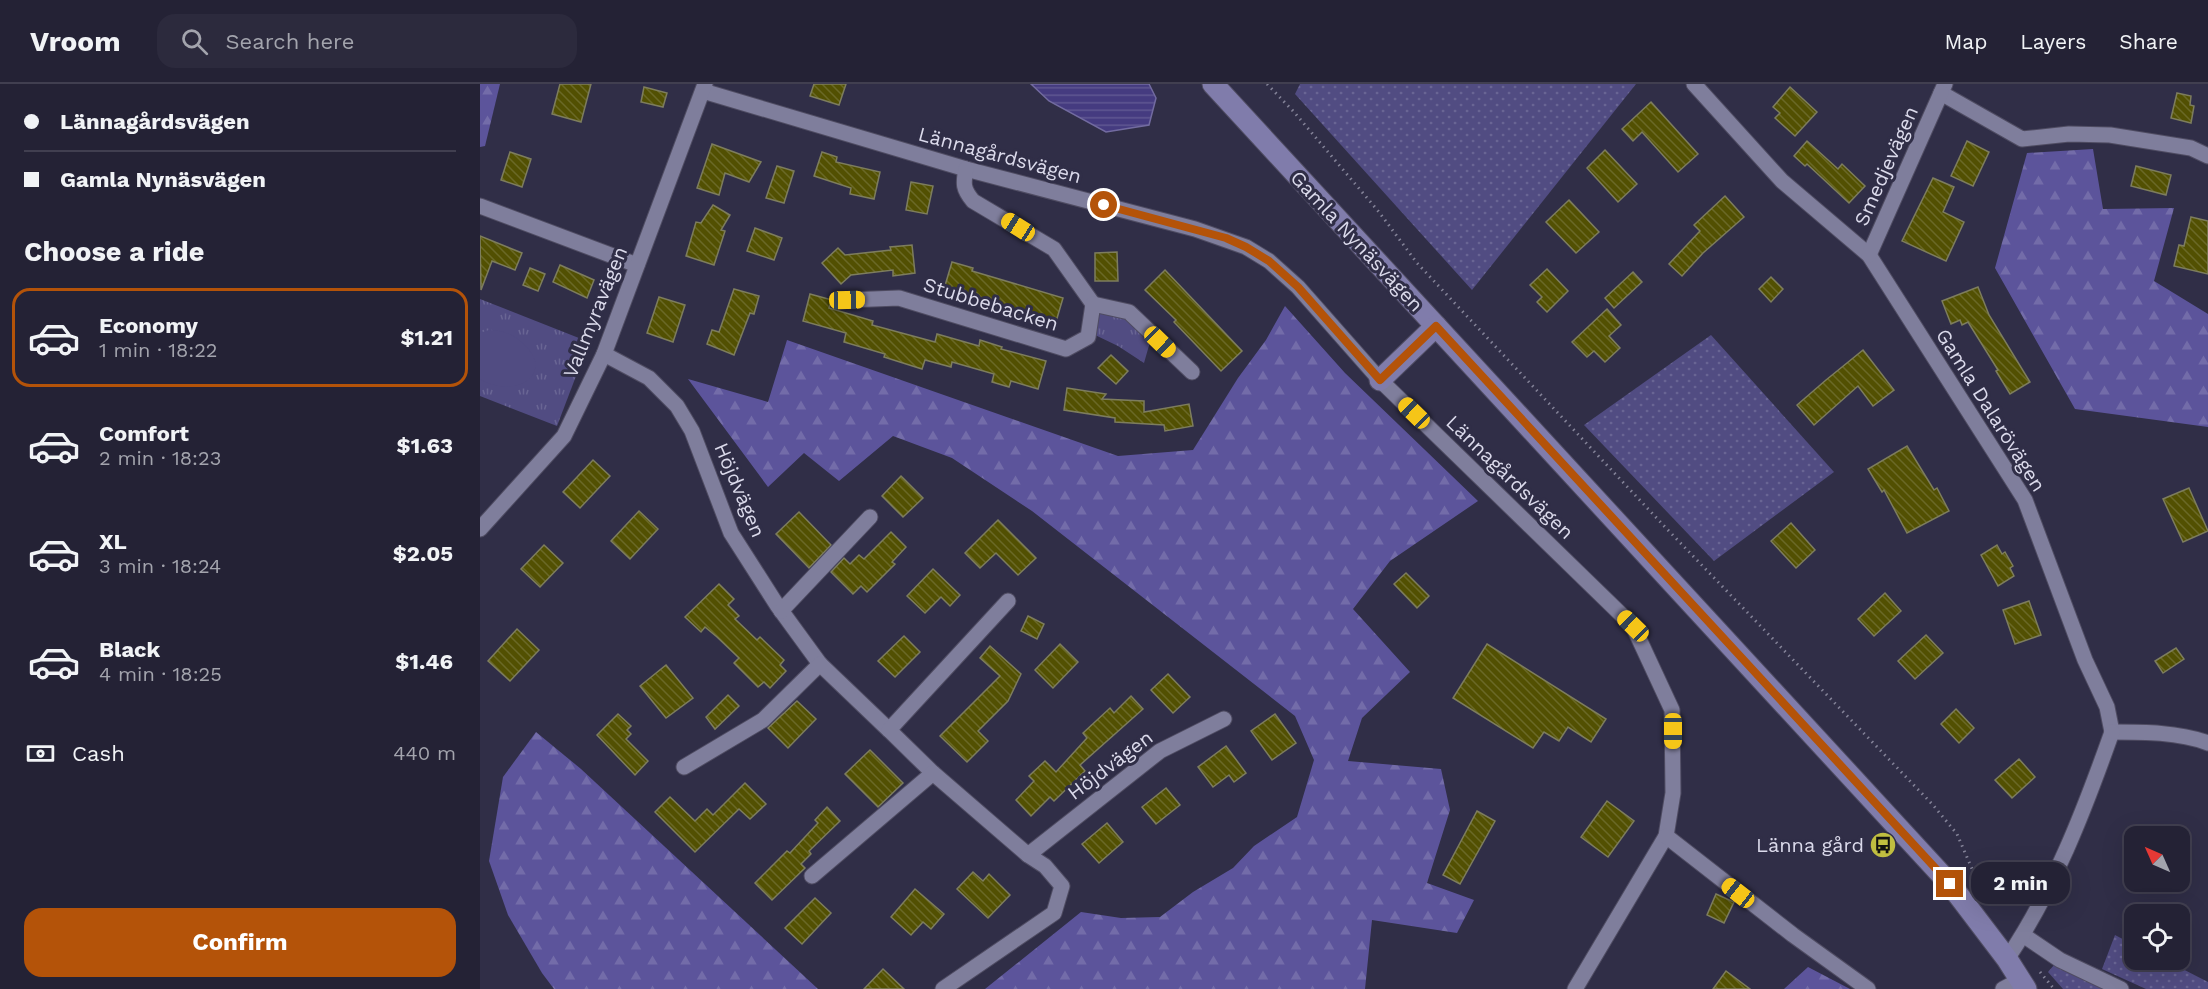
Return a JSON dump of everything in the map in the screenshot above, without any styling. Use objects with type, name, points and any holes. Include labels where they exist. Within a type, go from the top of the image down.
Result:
[{"type":"street","name":"Gamla Nynäsvägen","points":[[1213,84],[1950,884],[2007,959],[2017,986]]},
{"type":"street","name":"Gamla Dalarövägen","points":[[1694,84],[1782,181],[1869,255],[2025,500],[2085,660],[2107,707],[2112,732]]},
{"type":"street","name":"Lännagårdsvägen","points":[[704,87],[966,169],[1195,229],[1246,247],[1269,261],[1298,287],[1380,380],[1633,626],[1672,710],[1673,793],[1666,836],[1575,989]]},
{"type":"street","name":"Vallmyravägen","points":[[480,529],[564,436],[604,354],[704,87]]},
{"type":"street","name":"Smedjevägen","points":[[1869,255],[1943,88],[2022,139],[2069,134],[2110,135],[2190,148],[2208,156]]},
{"type":"street","points":[[966,169],[963,185],[965,192],[973,201],[1054,249],[1093,304],[1129,312],[1192,372]]},
{"type":"street","points":[[480,206],[637,265]]},
{"type":"street","name":"Stubbebacken","points":[[847,300],[899,298],[1066,349],[1088,337],[1093,304]]},
{"type":"street","points":[[1380,380],[1436,326]]},
{"type":"street","name":"Höjdvägen","points":[[604,354],[649,378],[677,405],[692,431],[731,533],[781,610],[820,664],[933,772],[1028,855],[1045,866],[1062,886],[1054,913],[943,989]]},
{"type":"street","points":[[781,610],[870,517]]},
{"type":"street","points":[[889,730],[1008,601]]},
{"type":"street","points":[[684,767],[763,720],[820,664]]},
{"type":"street","name":"Höjdvägen","points":[[1028,855],[1160,751],[1224,719]]},
{"type":"street","points":[[2007,959],[2050,887],[2112,732],[2136,732],[2204,739]]},
{"type":"street","points":[[812,876],[933,772]]},
{"type":"street","points":[[1666,836],[1793,935],[1868,989]]},
{"type":"street","points":[[2023,935],[2060,960],[2121,989]]},
{"type":"path","points":[[1267,84],[1294,112],[1379,212],[1417,263],[1666,528],[1933,805],[1957,834],[1985,900]]},
{"type":"green space","points":[[480,84],[500,84],[485,146],[480,147]]},
{"type":"green space","points":[[1300,84],[1636,84],[1472,290],[1295,94]]},
{"type":"green space","points":[[2093,149],[2103,209],[2174,208],[2154,281],[2208,314],[2208,427],[2075,409],[1995,268],[2027,153]]},
{"type":"green space","points":[[480,299],[589,342],[557,426],[480,396]]},
{"type":"green space","points":[[1285,306],[1345,373],[1478,501],[1390,561],[1353,609],[1410,672],[1362,718],[1348,761],[1441,769],[1450,810],[1427,883],[1474,900],[1457,933],[1372,920],[1365,989],[985,989],[1081,912],[1121,918],[1160,917],[1193,892],[1233,868],[1254,846],[1297,817],[1314,760],[1295,716],[1032,511],[952,458],[893,436],[839,481],[804,453],[768,487],[688,379],[768,402],[787,340],[1118,456],[1193,450],[1238,378],[1266,340]]},
{"type":"green space","points":[[1097,311],[1126,317],[1150,342],[1144,363],[1118,346],[1093,334]]},
{"type":"green space","points":[[489,330],[512,335],[531,352],[535,363],[534,372],[528,380],[519,385],[507,387],[480,379],[480,333]]},
{"type":"green space","points":[[1711,335],[1834,472],[1714,561],[1584,425]]},
{"type":"green space","points":[[536,732],[581,769],[818,989],[554,989],[508,915],[489,861],[503,777]]},
{"type":"green space","points":[[2115,935],[2124,940],[2124,970],[2185,970],[2208,982],[2208,989],[2146,989],[2102,969]]},
{"type":"green space","points":[[2054,965],[2105,989],[2063,989],[2048,972]]},
{"type":"green space","points":[[1808,967],[1850,989],[1784,989]]},
{"type":"shaded area","points":[[1031,84],[1149,84],[1156,98],[1149,125],[1106,132],[1049,101]]},
{"type":"building","points":[[560,84],[591,84],[581,122],[552,114]]},
{"type":"building","points":[[814,84],[846,84],[839,105],[810,96]]},
{"type":"building","points":[[644,87],[667,93],[663,107],[641,102]]},
{"type":"building","points":[[1790,87],[1817,112],[1795,136],[1775,118],[1780,113],[1773,107]]},
{"type":"building","points":[[2177,93],[2191,96],[2190,105],[2194,106],[2191,123],[2171,118]]},
{"type":"building","points":[[1651,102],[1698,154],[1678,172],[1642,132],[1633,141],[1622,129]]},
{"type":"building","points":[[1807,141],[1838,169],[1842,164],[1865,186],[1849,203],[1807,164],[1805,166],[1794,156]]},
{"type":"building","points":[[1967,141],[1989,152],[1973,186],[1951,176]]},
{"type":"building","points":[[712,144],[761,162],[749,182],[725,173],[719,195],[697,188]]},
{"type":"building","points":[[1605,150],[1637,184],[1618,202],[1587,168]]},
{"type":"building","points":[[510,152],[531,159],[522,187],[501,180]]},
{"type":"building","points":[[822,152],[837,157],[836,162],[880,172],[874,199],[850,194],[851,188],[814,176]]},
{"type":"building","points":[[777,166],[794,171],[784,203],[766,198]]},
{"type":"building","points":[[2136,166],[2171,175],[2166,195],[2131,186]]},
{"type":"building","points":[[1933,178],[1954,187],[1943,212],[1964,222],[1946,261],[1902,241]]},
{"type":"building","points":[[911,182],[933,186],[927,214],[906,210]]},
{"type":"building","points":[[1725,196],[1744,217],[1703,253],[1682,276],[1669,264],[1700,231],[1694,225]]},
{"type":"building","points":[[1569,200],[1599,232],[1576,253],[1546,222]]},
{"type":"building","points":[[713,205],[730,215],[721,230],[725,231],[714,265],[686,256],[696,222],[701,223]]},
{"type":"building","points":[[2191,217],[2208,221],[2208,274],[2174,266],[2179,245],[2184,246]]},
{"type":"building","points":[[755,228],[782,238],[774,260],[747,251]]},
{"type":"building","points":[[480,236],[522,253],[515,270],[492,261],[481,290]]},
{"type":"building","points":[[912,245],[915,273],[893,276],[893,270],[851,275],[841,284],[822,263],[838,248],[845,255],[891,250],[890,247]]},
{"type":"building","points":[[1117,252],[1118,281],[1095,281],[1095,253]]},
{"type":"building","points":[[952,262],[973,268],[972,271],[1063,298],[1055,325],[987,305],[988,302],[944,289]]},
{"type":"building","points":[[560,265],[594,280],[587,298],[553,282]]},
{"type":"building","points":[[530,268],[545,274],[538,291],[523,285]]},
{"type":"building","points":[[1547,269],[1568,291],[1547,312],[1537,302],[1542,297],[1530,285]]},
{"type":"building","points":[[1165,270],[1242,351],[1221,371],[1174,322],[1176,320],[1145,290]]},
{"type":"building","points":[[1633,272],[1642,282],[1614,308],[1605,298]]},
{"type":"building","points":[[1771,277],[1783,289],[1771,302],[1759,289]]},
{"type":"building","points":[[1978,287],[1989,315],[2030,382],[2010,394],[1968,322],[1962,325],[1960,320],[1951,324],[1942,301]]},
{"type":"building","points":[[734,289],[759,296],[754,314],[750,313],[734,355],[707,344],[712,330],[719,332]]},
{"type":"building","points":[[810,294],[832,300],[829,308],[873,321],[872,325],[935,342],[937,334],[979,346],[980,340],[1002,347],[1001,349],[1046,361],[1038,389],[1011,381],[1009,387],[992,382],[994,374],[952,362],[951,367],[925,360],[922,369],[884,357],[885,354],[844,342],[846,333],[803,321]]},
{"type":"building","points":[[659,297],[685,305],[673,342],[647,333]]},
{"type":"building","points":[[1607,309],[1621,325],[1609,336],[1620,348],[1605,362],[1594,351],[1587,357],[1572,342]]},
{"type":"building","points":[[1863,350],[1894,390],[1873,406],[1858,386],[1814,425],[1797,405]]},
{"type":"building","points":[[1111,355],[1128,371],[1116,384],[1098,368]]},
{"type":"building","points":[[1067,388],[1106,394],[1102,399],[1144,401],[1144,412],[1189,404],[1193,426],[1165,431],[1164,425],[1115,422],[1115,418],[1064,410]]},
{"type":"building","points":[[1907,446],[1934,490],[1937,488],[1949,511],[1907,533],[1884,490],[1882,492],[1868,469]]},
{"type":"building","points":[[593,460],[610,476],[580,508],[563,492]]},
{"type":"building","points":[[901,476],[923,498],[903,517],[882,496]]},
{"type":"building","points":[[2189,488],[2208,531],[2183,542],[2163,499]]},
{"type":"building","points":[[639,511],[658,529],[630,559],[611,541]]},
{"type":"building","points":[[799,512],[831,545],[809,568],[776,534]]},
{"type":"building","points":[[998,520],[1036,558],[1018,575],[996,553],[980,568],[965,553]]},
{"type":"building","points":[[1791,523],[1815,550],[1796,568],[1771,541]]},
{"type":"building","points":[[891,532],[906,547],[892,562],[895,564],[867,592],[861,586],[853,594],[831,572],[844,558],[850,564],[859,555],[864,559]]},
{"type":"building","points":[[544,545],[563,563],[540,587],[521,569]]},
{"type":"building","points":[[1997,545],[2002,554],[2005,552],[2013,566],[2010,568],[2014,576],[1998,586],[1981,555]]},
{"type":"building","points":[[933,569],[960,595],[950,606],[941,597],[925,613],[907,596]]},
{"type":"building","points":[[1406,573],[1429,596],[1417,608],[1394,584]]},
{"type":"building","points":[[719,584],[734,599],[728,605],[739,616],[735,619],[757,640],[760,637],[784,660],[780,665],[786,671],[770,688],[764,682],[758,687],[734,663],[739,658],[705,627],[701,632],[685,617]]},
{"type":"building","points":[[1885,593],[1901,611],[1874,636],[1858,619]]},
{"type":"building","points":[[2029,601],[2041,635],[2015,644],[2003,610]]},
{"type":"building","points":[[1028,616],[1044,624],[1037,639],[1021,631]]},
{"type":"building","points":[[517,629],[539,650],[510,681],[488,661]]},
{"type":"building","points":[[1926,635],[1943,653],[1915,679],[1898,661]]},
{"type":"building","points":[[904,636],[920,652],[895,677],[878,661]]},
{"type":"building","points":[[1060,644],[1078,662],[1053,688],[1035,670]]},
{"type":"building","points":[[1487,644],[1606,719],[1591,742],[1568,727],[1559,741],[1544,732],[1533,748],[1453,698]]},
{"type":"building","points":[[990,646],[1021,674],[1008,701],[978,731],[988,741],[967,762],[940,736],[1000,676],[980,658]]},
{"type":"building","points":[[2176,648],[2184,659],[2163,673],[2155,661]]},
{"type":"building","points":[[666,665],[693,698],[666,718],[640,686]]},
{"type":"building","points":[[1168,674],[1190,697],[1173,713],[1151,690]]},
{"type":"building","points":[[728,695],[739,706],[715,729],[706,717]]},
{"type":"building","points":[[1131,696],[1143,709],[1080,765],[1085,771],[1054,801],[1050,797],[1031,816],[1016,800],[1034,781],[1029,776],[1045,761],[1056,772],[1087,738],[1083,733],[1110,708],[1114,713]]},
{"type":"building","points":[[797,701],[816,719],[788,748],[768,728]]},
{"type":"building","points":[[1956,709],[1974,728],[1959,743],[1941,724]]},
{"type":"building","points":[[618,714],[631,726],[627,730],[631,734],[626,739],[648,761],[635,775],[597,735]]},
{"type":"building","points":[[1275,714],[1296,743],[1272,760],[1251,731]]},
{"type":"building","points":[[1226,746],[1246,773],[1234,782],[1229,775],[1213,787],[1198,767]]},
{"type":"building","points":[[870,750],[903,783],[878,807],[845,774]]},
{"type":"building","points":[[2019,759],[2035,777],[2012,798],[1995,780]]},
{"type":"building","points":[[745,783],[766,804],[750,819],[739,809],[695,852],[655,812],[670,797],[695,821],[707,809],[713,815]]},
{"type":"building","points":[[1166,788],[1180,805],[1156,824],[1142,807]]},
{"type":"building","points":[[1607,801],[1634,821],[1608,857],[1581,837]]},
{"type":"building","points":[[827,807],[840,821],[809,851],[811,854],[801,864],[805,868],[772,900],[755,883],[787,851],[790,853],[818,823],[815,820]]},
{"type":"building","points":[[1477,811],[1495,821],[1460,884],[1443,875]]},
{"type":"building","points":[[1107,823],[1123,842],[1099,863],[1082,844]]},
{"type":"building","points":[[973,872],[983,881],[989,874],[1010,895],[988,918],[957,889]]},
{"type":"building","points":[[915,889],[944,914],[931,929],[923,922],[911,935],[891,917]]},
{"type":"building","points":[[1716,894],[1734,902],[1724,923],[1707,915]]},
{"type":"building","points":[[815,898],[831,913],[802,944],[785,928]]},
{"type":"building","points":[[883,969],[904,989],[864,989]]},
{"type":"building","points":[[1726,971],[1750,989],[1713,989]]},
{"type":"place","name":"Länna gård","points":[[1883,845]]},
{"type":"route","points":[[1104,205],[1226,238],[1269,261],[1298,287],[1380,380],[1436,326],[1950,884]]}]
